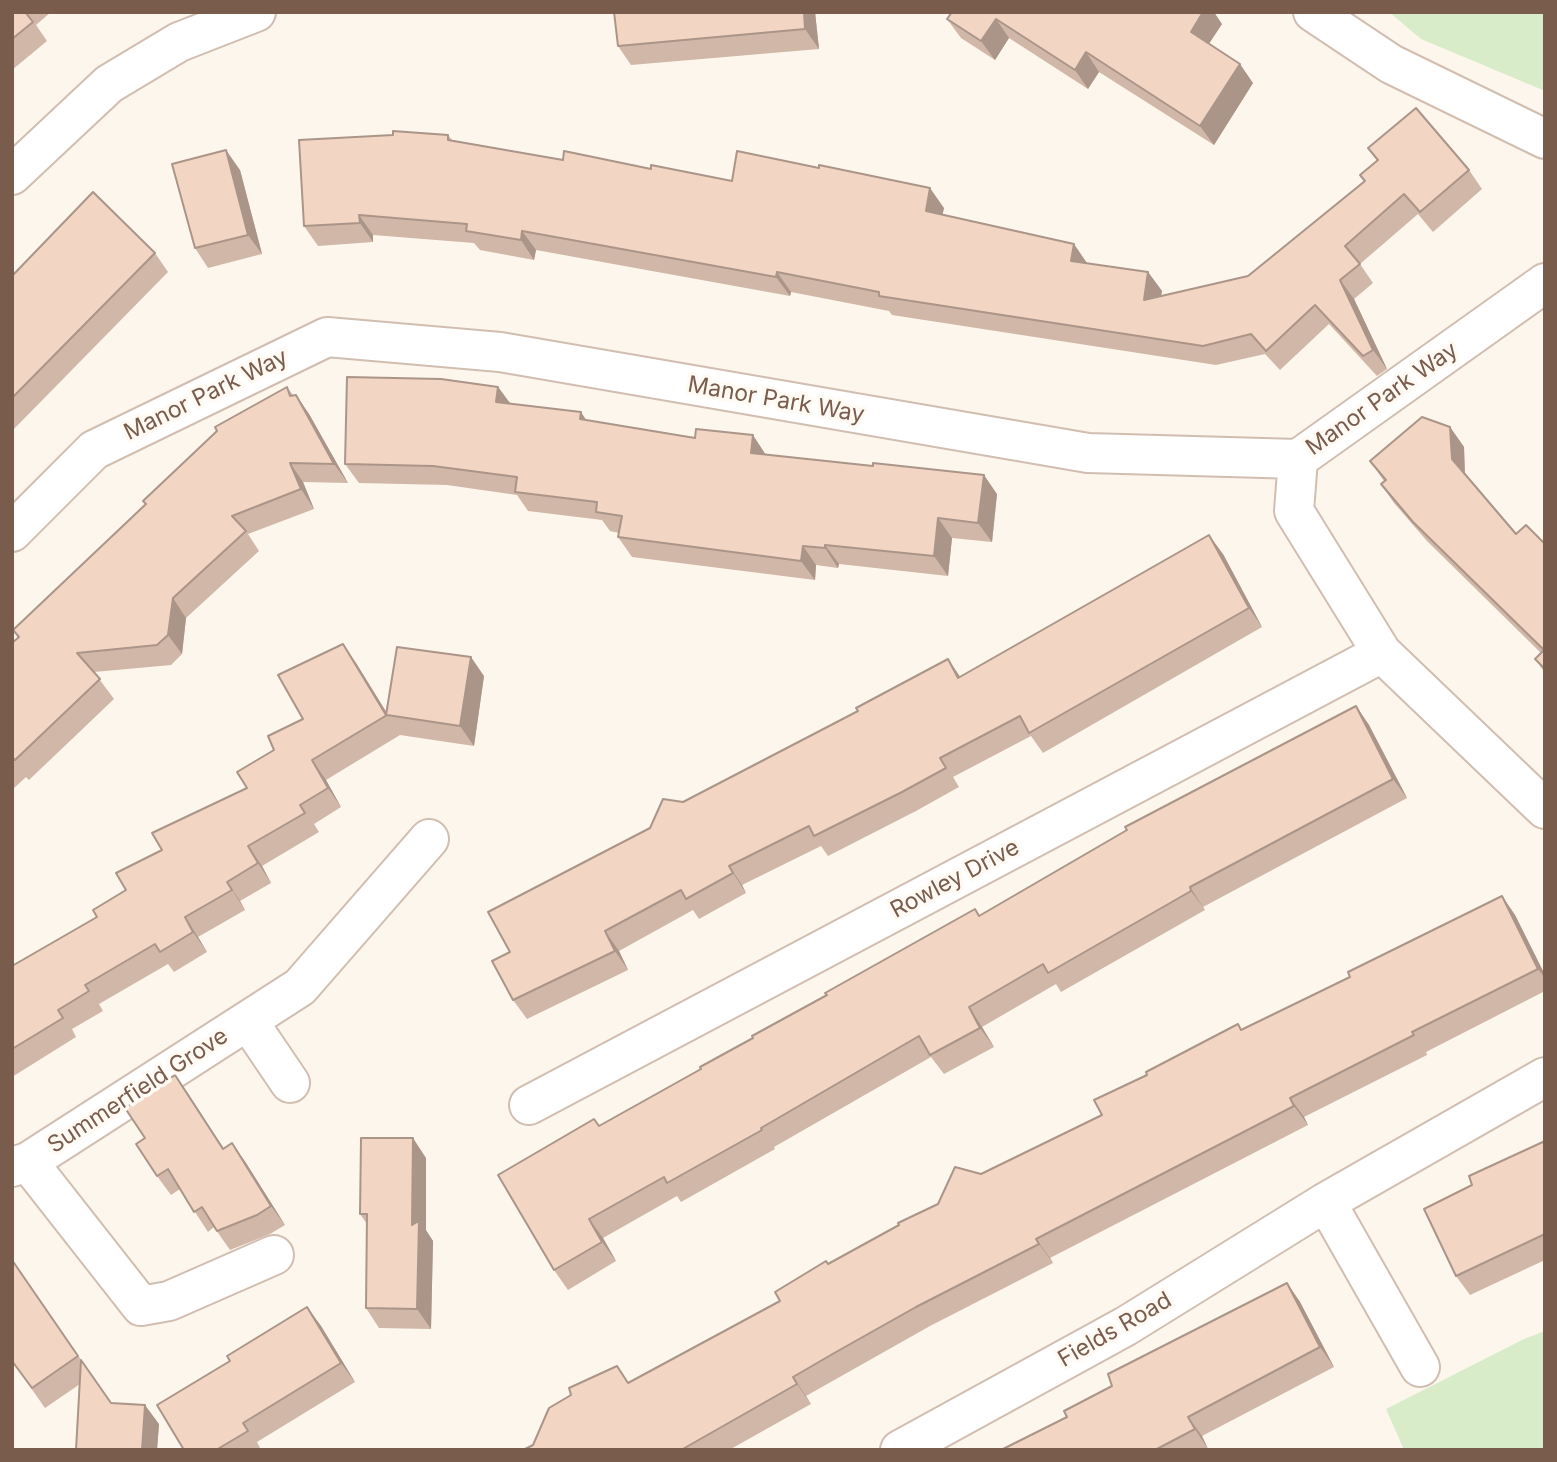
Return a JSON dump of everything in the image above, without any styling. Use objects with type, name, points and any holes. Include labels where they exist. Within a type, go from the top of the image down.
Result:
[{"type":"street","points":[[12,175],[108,84],[179,43],[256,12]]},
{"type":"street","points":[[1313,12],[1391,64],[1545,139]]},
{"type":"street","name":"Manor Park Way","points":[[12,532],[94,450],[327,337],[500,352],[1088,453],[1298,459],[1545,283]]},
{"type":"street","points":[[1298,459],[1294,511],[1382,653],[1545,808]]},
{"type":"street","name":"Rowley Drive","points":[[529,1105],[1382,653]]},
{"type":"street","name":"Summerfield Grove","points":[[274,1255],[169,1301],[141,1306],[20,1165],[300,987],[429,839]]},
{"type":"street","name":"Summerfield Grove","points":[[248,1021],[290,1083]]},
{"type":"street","name":"Fields Road","points":[[900,1450],[1126,1326],[1326,1202],[1545,1077]]},
{"type":"street","points":[[1326,1202],[1420,1367]]},
{"type":"green space","points":[[1389,12],[1545,12],[1545,91],[1421,39]]},
{"type":"green space","points":[[1545,1331],[1545,1450],[1404,1450],[1386,1409]]},
{"type":"building","points":[[12,12],[25,12],[33,22],[12,39]]},
{"type":"building","points":[[614,12],[804,12],[805,29],[618,46]]},
{"type":"building","points":[[952,12],[1203,12],[1191,32],[1240,64],[1200,126],[1086,52],[1075,70],[996,19],[981,41],[947,19]]},
{"type":"building","points":[[1416,108],[1469,170],[1420,212],[1404,194],[1345,246],[1360,264],[1340,280],[1373,350],[1363,356],[1315,305],[1266,351],[1251,334],[1203,346],[879,296],[879,292],[777,272],[776,277],[522,231],[521,240],[466,231],[467,224],[359,215],[360,223],[304,226],[299,140],[393,135],[393,131],[448,135],[448,140],[563,160],[564,151],[651,169],[651,165],[732,181],[737,151],[930,188],[926,211],[1074,244],[1071,261],[1148,272],[1144,300],[1248,276],[1365,181],[1360,175],[1378,160],[1368,148]]},
{"type":"building","points":[[226,150],[248,235],[195,248],[172,164]]},
{"type":"building","points":[[93,192],[155,253],[12,398],[12,276]]},
{"type":"building","points":[[347,377],[441,379],[498,387],[496,402],[581,412],[580,419],[695,438],[696,429],[753,435],[751,453],[984,475],[978,523],[938,518],[934,556],[825,545],[825,548],[803,546],[801,561],[618,537],[622,516],[596,512],[597,502],[515,492],[517,477],[433,466],[345,464]]},
{"type":"building","points":[[287,387],[290,396],[296,395],[334,464],[290,463],[301,489],[232,516],[246,531],[173,598],[168,635],[157,645],[77,653],[100,679],[15,760],[12,757],[12,643],[19,637],[13,630],[146,504],[143,501],[217,431],[215,427]]},
{"type":"building","points":[[1422,417],[1450,427],[1452,459],[1516,534],[1526,525],[1545,544],[1545,669],[1535,659],[1544,650],[1413,522],[1381,484],[1386,480],[1370,461]]},
{"type":"building","points":[[1209,535],[1249,608],[1029,733],[1020,716],[940,758],[946,768],[902,792],[814,836],[809,826],[729,866],[733,873],[686,899],[681,890],[605,931],[615,951],[513,1000],[492,961],[510,952],[488,912],[650,828],[663,799],[683,802],[858,711],[856,708],[948,659],[958,678]]},
{"type":"building","points":[[343,644],[386,715],[397,647],[471,657],[460,726],[387,715],[312,760],[328,788],[300,805],[305,813],[248,846],[258,863],[227,882],[232,890],[185,917],[193,932],[160,952],[155,944],[85,985],[89,991],[58,1010],[63,1018],[12,1049],[12,966],[97,917],[93,910],[126,890],[116,873],[162,850],[152,833],[247,788],[237,772],[274,750],[268,736],[303,719],[278,675]]},
{"type":"building","points":[[1356,706],[1393,779],[1190,887],[1191,891],[1048,973],[1043,964],[969,1007],[980,1028],[930,1055],[919,1036],[667,1183],[664,1177],[589,1219],[602,1242],[554,1270],[498,1175],[594,1119],[599,1126],[827,995],[825,993],[975,909],[979,916],[1127,830],[1125,827]]},
{"type":"building","points":[[1502,896],[1538,969],[1412,1032],[1414,1035],[1290,1098],[1294,1106],[1036,1239],[1039,1244],[916,1307],[836,1352],[793,1377],[797,1384],[681,1450],[523,1450],[533,1445],[549,1408],[571,1395],[569,1388],[617,1366],[628,1383],[780,1301],[775,1292],[826,1261],[828,1264],[899,1225],[898,1223],[938,1204],[955,1167],[981,1174],[1102,1115],[1094,1100],[1147,1075],[1146,1072],[1238,1024],[1241,1030],[1350,977],[1348,972]]},
{"type":"building","points":[[175,1075],[223,1149],[232,1143],[271,1206],[257,1215],[217,1231],[202,1207],[194,1212],[168,1169],[157,1176],[136,1144],[145,1138],[125,1108]]},
{"type":"building","points":[[361,1138],[413,1138],[412,1225],[419,1221],[417,1309],[366,1308],[367,1214],[360,1214]]},
{"type":"building","points":[[1545,1141],[1545,1234],[1456,1276],[1424,1209],[1472,1185],[1469,1176]]},
{"type":"building","points":[[12,1260],[78,1356],[32,1388],[12,1361]]},
{"type":"building","points":[[1287,1283],[1320,1347],[1188,1417],[1195,1429],[1155,1450],[1001,1450],[1067,1417],[1064,1411],[1112,1386],[1108,1374]]},
{"type":"building","points":[[307,1307],[341,1363],[243,1423],[248,1431],[216,1450],[184,1450],[157,1405],[230,1361],[227,1356]]},
{"type":"building","points":[[81,1360],[111,1403],[145,1405],[142,1450],[76,1450]]}]
